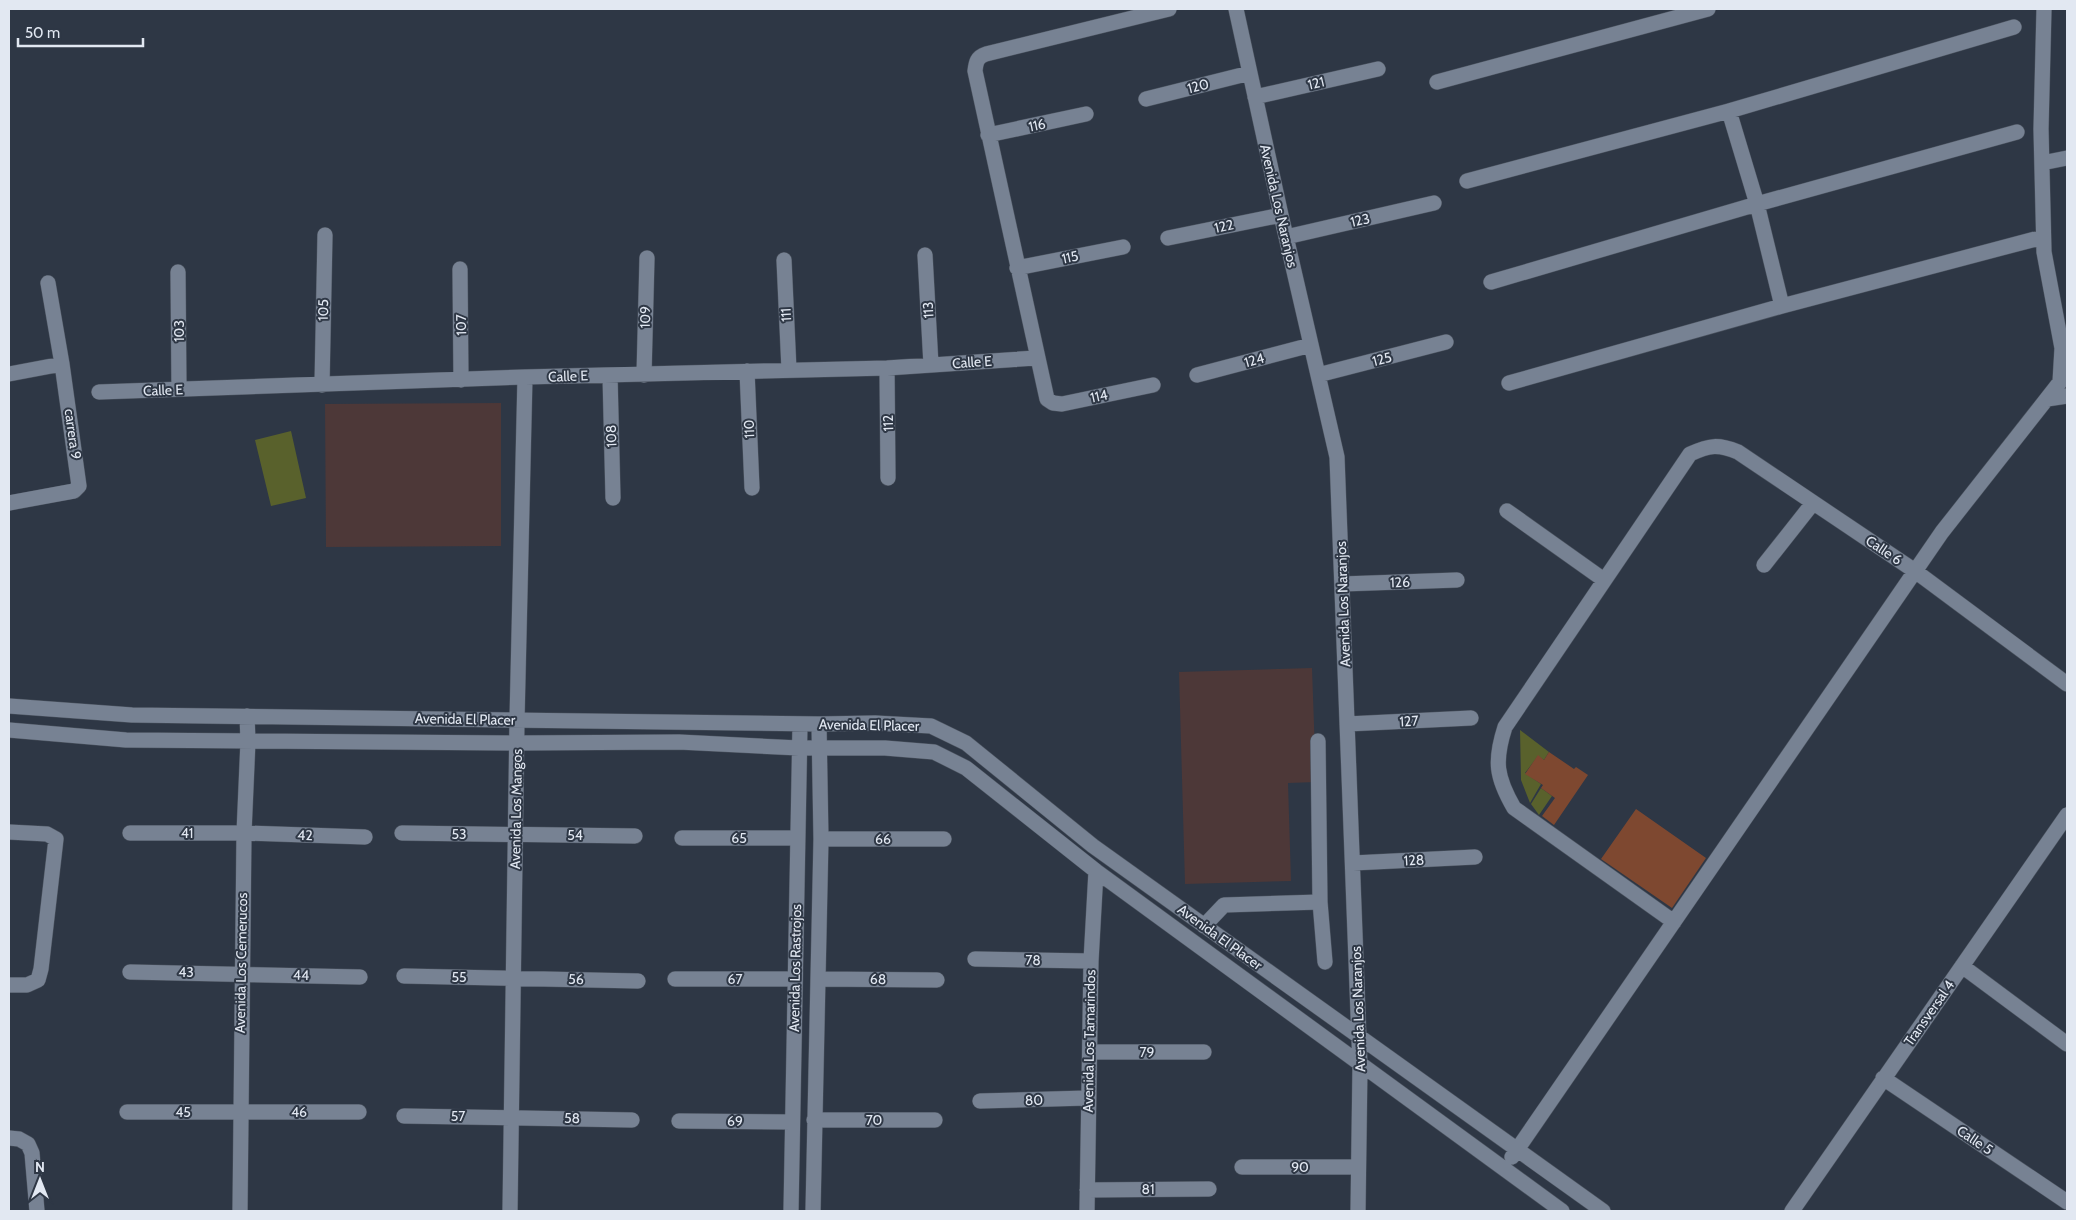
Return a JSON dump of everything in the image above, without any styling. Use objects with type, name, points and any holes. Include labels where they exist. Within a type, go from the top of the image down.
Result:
[{"type":"street","points":[[1036,358],[975,72],[976,62],[980,56],[1152,11],[1169,9]]},
{"type":"street","name":"Avenida Los Naranjos","points":[[1236,9],[1337,457],[1360,1066],[1358,1211]]},
{"type":"street","points":[[1437,82],[1704,9]]},
{"type":"street","points":[[1504,1169],[1947,525],[2060,382],[2062,348],[2044,252],[2043,237],[2044,9]]},
{"type":"street","points":[[1466,181],[1729,111],[2014,27]]},
{"type":"street","name":"121","points":[[1255,97],[1378,69]]},
{"type":"street","name":"120","points":[[1146,99],[1250,73]]},
{"type":"street","points":[[1729,111],[1756,204],[1782,306]]},
{"type":"street","name":"116","points":[[988,136],[1086,114]]},
{"type":"street","points":[[1491,282],[1756,204],[2017,132]]},
{"type":"street","points":[[2042,163],[2067,158]]},
{"type":"street","name":"123","points":[[1286,237],[1434,202]]},
{"type":"street","name":"122","points":[[1168,238],[1281,215]]},
{"type":"street","name":"105","points":[[322,385],[325,236]]},
{"type":"street","points":[[1509,383],[1782,306],[2043,237]]},
{"type":"street","name":"115","points":[[1017,268],[1123,247]]},
{"type":"street","name":"113","points":[[925,255],[931,365]]},
{"type":"street","name":"109","points":[[644,375],[647,258]]},
{"type":"street","name":"111","points":[[784,260],[789,370]]},
{"type":"street","name":"107","points":[[460,269],[461,380]]},
{"type":"street","name":"103","points":[[178,272],[179,389]]},
{"type":"street","name":"carrera 9","points":[[9,503],[74,492],[79,486],[62,364],[48,283]]},
{"type":"street","name":"125","points":[[1318,374],[1446,342]]},
{"type":"street","name":"124","points":[[1197,375],[1311,345]]},
{"type":"street","name":"Calle E","points":[[99,392],[610,374],[644,375],[887,368],[1036,358]]},
{"type":"street","name":"114","points":[[1036,358],[1047,399],[1053,403],[1062,404],[1153,384]]},
{"type":"street","points":[[9,374],[62,364]]},
{"type":"street","name":"112","points":[[887,368],[888,478]]},
{"type":"street","name":"110","points":[[747,371],[752,488]]},
{"type":"street","name":"108","points":[[610,374],[613,498]]},
{"type":"street","name":"Avenida Los Mangos","points":[[510,1211],[517,720],[525,377]]},
{"type":"street","points":[[2047,399],[2067,396]]},
{"type":"street","name":"Calle 6","points":[[1604,580],[1690,454],[1705,447],[1721,445],[1738,452],[1915,571],[2067,684]]},
{"type":"street","points":[[1764,565],[1813,503]]},
{"type":"street","points":[[1507,511],[1604,580],[1505,727],[1498,747],[1497,760],[1506,793],[1514,808],[1674,922]]},
{"type":"street","name":"126","points":[[1342,584],[1457,580]]},
{"type":"street","name":"Avenida El Placer","points":[[9,706],[132,715],[800,724],[875,723],[930,726],[966,743],[1093,846],[1603,1211]]},
{"type":"street","name":"Avenida Los Cemerucos","points":[[240,1211],[239,1112],[244,833],[248,741],[247,716]]},
{"type":"street","name":"127","points":[[1347,724],[1472,718]]},
{"type":"street","name":"Avenida Los Rastrojos","points":[[791,1211],[796,838],[800,724]]},
{"type":"street","name":"Avenida Los Rastrojos","points":[[813,1211],[821,839],[819,724]]},
{"type":"street","name":"Avenida El Placer","points":[[9,730],[126,740],[517,743],[679,742],[799,748],[885,748],[934,752],[966,768],[1096,871],[1360,1066],[1562,1211]]},
{"type":"street","points":[[1318,740],[1320,902],[1325,962]]},
{"type":"street","name":"Transversal 4","points":[[1792,1211],[2067,815]]},
{"type":"street","points":[[9,832],[47,834],[56,839],[41,969],[38,980],[27,985],[9,985]]},
{"type":"street","name":"41","points":[[130,833],[244,833]]},
{"type":"street","name":"42","points":[[244,833],[366,837]]},
{"type":"street","name":"53","points":[[402,833],[515,835]]},
{"type":"street","name":"54","points":[[515,835],[635,836]]},
{"type":"street","name":"65","points":[[682,838],[796,838]]},
{"type":"street","name":"66","points":[[821,839],[944,839]]},
{"type":"street","name":"128","points":[[1353,863],[1475,857]]},
{"type":"street","name":"Avenida Los Tamarindos","points":[[1087,1211],[1087,1098],[1096,871]]},
{"type":"street","points":[[1204,926],[1224,905],[1320,902]]},
{"type":"street","name":"78","points":[[975,959],[1091,961]]},
{"type":"street","points":[[1962,966],[2067,1044]]},
{"type":"street","name":"43","points":[[130,972],[241,974]]},
{"type":"street","name":"44","points":[[241,974],[360,977]]},
{"type":"street","name":"55","points":[[404,976],[514,977]]},
{"type":"street","name":"56","points":[[514,977],[638,981]]},
{"type":"street","name":"67","points":[[675,979],[794,979]]},
{"type":"street","name":"68","points":[[818,979],[937,980]]},
{"type":"street","name":"79","points":[[1090,1052],[1204,1052]]},
{"type":"street","name":"Calle 5","points":[[1883,1078],[2067,1202]]},
{"type":"street","name":"80","points":[[980,1101],[1087,1098]]},
{"type":"street","name":"45","points":[[127,1112],[239,1112]]},
{"type":"street","name":"46","points":[[239,1112],[359,1112]]},
{"type":"street","name":"57","points":[[404,1116],[512,1117]]},
{"type":"street","name":"58","points":[[512,1117],[632,1120]]},
{"type":"street","name":"70","points":[[814,1120],[935,1120]]},
{"type":"street","name":"69","points":[[679,1121],[792,1122]]},
{"type":"street","points":[[14,1138],[28,1144],[32,1153],[37,1211]]},
{"type":"street","name":"90","points":[[1242,1167],[1358,1167]]},
{"type":"street","name":"81","points":[[1087,1190],[1209,1189]]},
{"type":"shaded area","points":[[501,403],[501,546],[326,547],[325,404]]},
{"type":"shaded area","points":[[1312,668],[1316,782],[1288,783],[1291,881],[1185,884],[1179,672]]},
{"type":"green space","points":[[291,431],[306,498],[271,506],[255,440]]},
{"type":"green space","points":[[1520,730],[1549,752],[1544,760],[1538,756],[1525,773],[1541,784],[1530,803],[1521,780]]},
{"type":"green space","points":[[1541,788],[1552,796],[1539,815],[1531,804]]},
{"type":"building","points":[[1549,752],[1574,769],[1576,767],[1588,775],[1554,825],[1542,816],[1555,798],[1541,788],[1543,785],[1525,774],[1538,755],[1544,760]]},
{"type":"building","points":[[1636,809],[1706,858],[1672,908],[1601,859]]}]
